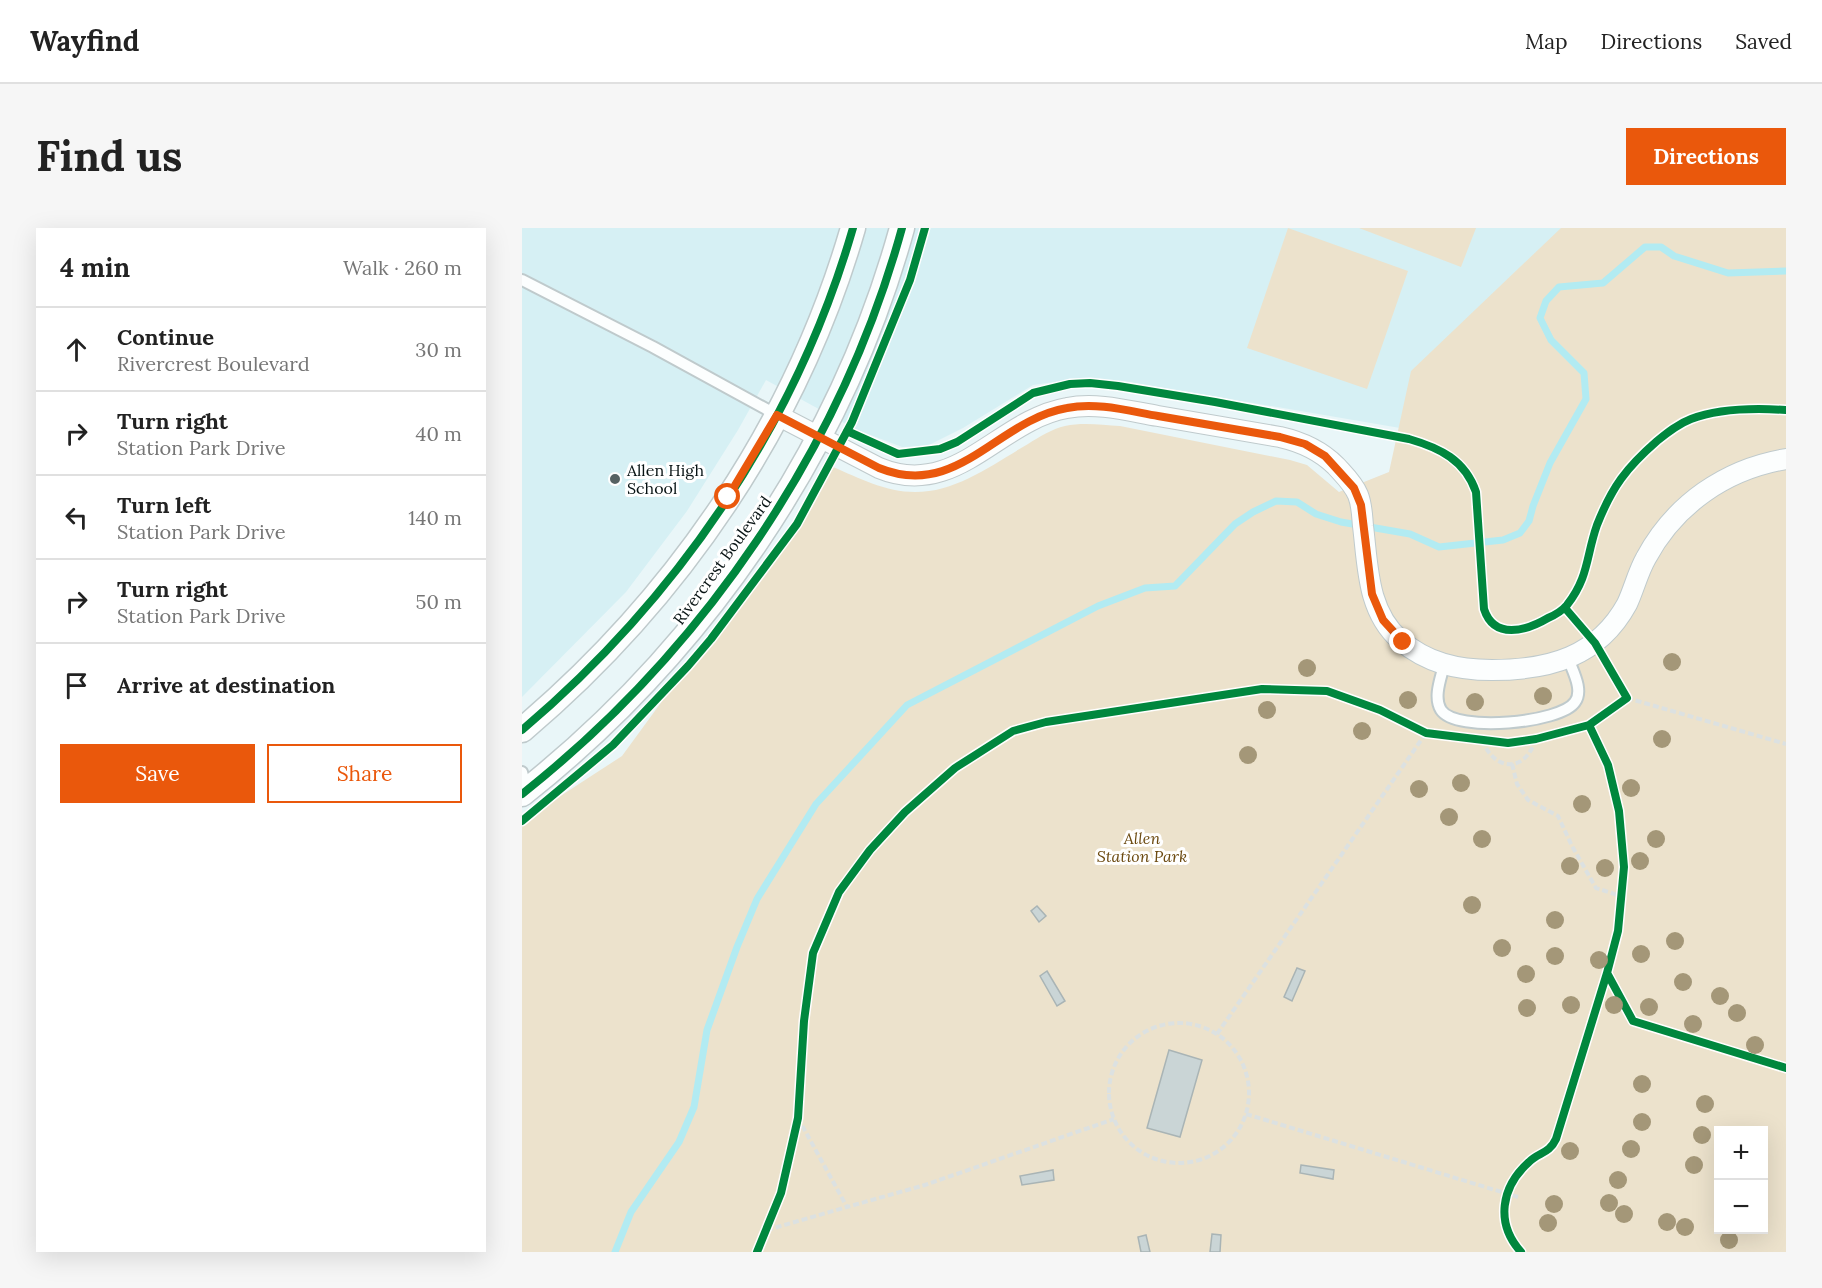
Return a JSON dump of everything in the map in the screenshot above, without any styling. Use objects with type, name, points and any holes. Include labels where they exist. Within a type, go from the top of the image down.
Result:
[{"type":"street","name":"Rivercrest Boulevard","points":[[522,730],[560,698],[602,657],[663,588],[714,520],[744,473],[793,384],[825,312],[853,228]]},
{"type":"street","name":"Rivercrest Boulevard","points":[[523,786],[584,743],[604,724],[683,637],[760,535],[819,438],[867,333],[902,228]]},
{"type":"street","points":[[777,415],[891,473],[903,476],[923,476],[954,467],[1022,425],[1056,410],[1078,406],[1112,408],[1280,437],[1305,444],[1325,456],[1354,488],[1361,505],[1372,594],[1378,611],[1389,628],[1422,656],[1444,665],[1470,669],[1514,670],[1542,666],[1568,658],[1595,643],[1616,621],[1627,603],[1647,557],[1667,527],[1684,508],[1736,473],[1750,467],[1786,459]]},
{"type":"lane","points":[[522,280],[653,347],[777,415]]},
{"type":"lane","points":[[1444,665],[1438,690],[1438,704],[1441,710],[1446,715],[1460,721],[1483,724],[1512,722],[1553,714],[1574,704],[1577,700],[1577,684],[1568,658]]},
{"type":"path","points":[[1622,688],[1627,698],[1786,744]]},
{"type":"path","points":[[1617,705],[1627,698]]},
{"type":"path","points":[[1416,728],[1426,733],[1436,734]]},
{"type":"path","points":[[1217,1034],[1426,733]]},
{"type":"path","points":[[1527,741],[1547,736]]},
{"type":"path","points":[[1482,740],[1487,753],[1498,762],[1512,764],[1524,760],[1532,751],[1536,739]]},
{"type":"path","points":[[1512,764],[1517,784],[1528,801],[1558,816],[1596,888],[1621,896]]},
{"type":"path","points":[[1620,908],[1622,886]]},
{"type":"path","points":[[1181,1023],[1204,1027],[1217,1034],[1240,1058],[1249,1080],[1250,1104],[1242,1127],[1228,1145],[1209,1157],[1187,1164],[1165,1162],[1143,1154],[1126,1140],[1114,1119],[1109,1098],[1111,1076],[1120,1055],[1136,1037],[1157,1026],[1181,1023]]},
{"type":"path","points":[[796,1129],[799,1108]]},
{"type":"path","points":[[1246,1114],[1518,1197]]},
{"type":"path","points":[[798,1118],[847,1207]]},
{"type":"path","points":[[765,1233],[925,1185],[1114,1119]]},
{"type":"path","points":[[765,1233],[770,1221]]},
{"type":"shaded area","name":"Allen High School","points":[[522,228],[1786,228],[1441,435],[1130,382],[1083,378],[1033,385],[963,428],[927,446],[902,447],[855,429],[766,380],[738,430],[687,511],[626,592],[522,697]]},
{"type":"green space","points":[[1288,228],[1408,271],[1367,389],[1247,348]]},
{"type":"green space","points":[[1359,228],[1476,228],[1461,267]]},
{"type":"green space","name":"Allen Station Park","points":[[1561,228],[1786,228],[1786,1252],[522,1252],[522,821],[622,756],[833,467],[894,490],[930,491],[974,476],[1055,429],[1092,424],[1120,426],[1290,460],[1307,465],[1339,492],[1389,472],[1411,371]]},
{"type":"building","points":[[1037,906],[1046,916],[1039,922],[1031,911]]},
{"type":"building","points":[[1297,968],[1305,971],[1292,1001],[1284,997]]},
{"type":"building","points":[[1047,971],[1065,1001],[1057,1006],[1040,976]]},
{"type":"building","points":[[1169,1050],[1202,1060],[1180,1137],[1147,1128]]},
{"type":"building","points":[[1301,1165],[1334,1170],[1333,1179],[1300,1173]]},
{"type":"building","points":[[1053,1170],[1054,1180],[1022,1185],[1020,1176]]},
{"type":"building","points":[[1212,1234],[1221,1235],[1220,1252],[1210,1252]]},
{"type":"building","points":[[1146,1235],[1150,1252],[1141,1252],[1138,1237]]},
{"type":"waterway","points":[[615,1252],[631,1212],[679,1142],[694,1107],[707,1030],[757,899],[816,804],[907,705],[1098,606],[1145,588],[1175,586],[1235,524],[1276,501],[1297,502],[1316,514],[1341,522],[1410,534],[1439,547],[1503,540],[1520,533],[1529,521],[1550,463],[1586,399],[1584,373],[1551,340],[1540,318],[1546,301],[1559,287],[1603,283],[1645,247],[1661,247],[1674,256],[1728,273],[1786,271]]},
{"type":"cycle path","points":[[522,730],[579,679],[632,624],[680,565],[725,503],[764,439],[799,371],[829,301],[853,228]]},
{"type":"cycle path","points":[[522,794],[588,738],[649,677],[705,611],[757,541],[802,467],[842,390],[876,310],[902,228]]},
{"type":"cycle path","points":[[522,821],[613,745],[688,666],[711,639],[797,524],[852,422],[910,280],[925,228]]},
{"type":"cycle path","points":[[847,431],[898,454],[940,449],[957,442],[1033,393],[1070,384],[1090,383],[1215,402],[1409,439],[1441,451],[1450,457],[1465,471],[1471,481],[1476,492],[1484,609],[1495,625],[1512,630],[1539,623],[1558,613],[1567,605],[1579,585],[1597,525],[1614,489],[1637,460],[1673,428],[1702,415],[1726,411],[1786,410]]},
{"type":"cycle path","points":[[757,1252],[781,1193],[798,1118],[804,1021],[813,953],[839,892],[870,850],[905,812],[955,768],[1013,731],[1046,722],[1262,689],[1327,691],[1380,710],[1426,733],[1508,743],[1536,739],[1589,725],[1627,698],[1595,643],[1565,608]]},
{"type":"cycle path","points":[[1589,725],[1608,765],[1619,811],[1624,867],[1618,931],[1607,973],[1633,1021],[1786,1068]]},
{"type":"cycle path","points":[[1521,1252],[1507,1229],[1505,1217],[1507,1194],[1520,1172],[1533,1159],[1550,1148],[1556,1139],[1607,973]]},
{"type":"place","name":"Allen High School","points":[[615,479]]},
{"type":"route","points":[[728,497],[777,415],[879,468],[891,473],[914,477],[934,474],[954,467],[1022,425],[1068,407],[1118,409],[1280,437],[1315,449],[1325,456],[1354,488],[1361,505],[1372,594],[1383,620],[1395,636],[1403,642]]}]
